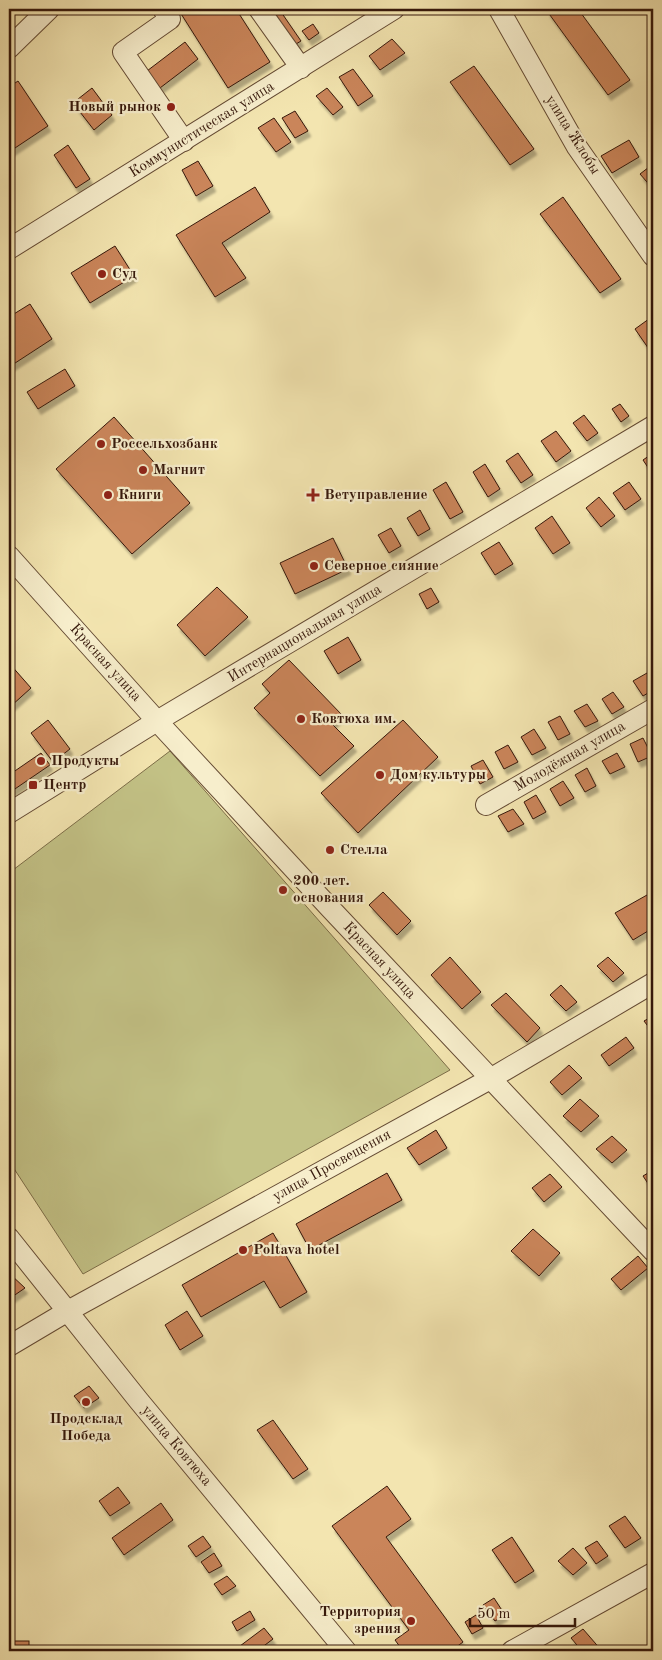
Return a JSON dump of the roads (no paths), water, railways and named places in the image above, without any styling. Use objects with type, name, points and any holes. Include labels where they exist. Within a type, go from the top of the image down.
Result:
[{"type":"street","points":[[9,48],[49,9]]},
{"type":"street","points":[[163,9],[170,19],[123,52],[184,141]]},
{"type":"street","points":[[259,9],[301,68]]},
{"type":"street","name":"Коммунистическая улица","points":[[9,249],[394,9]]},
{"type":"street","name":"улица Жлобы","points":[[499,9],[577,147],[653,256]]},
{"type":"street","name":"Интернациональная улица","points":[[9,813],[158,721],[653,426]]},
{"type":"street","name":"Красная улица","points":[[9,556],[329,907],[653,1251]]},
{"type":"street","name":"Молодёжная улица","points":[[486,805],[653,709]]},
{"type":"street","name":"улица Просвещения","points":[[9,1346],[68,1310],[490,1079],[653,983]]},
{"type":"street","name":"улица Ковтюха","points":[[9,1238],[139,1401],[346,1651]]},
{"type":"street","points":[[512,1651],[653,1573]]},
{"type":"place","name":"Новый рынок","points":[[171,107]]},
{"type":"place","name":"Суд","points":[[102,274]]},
{"type":"place","name":"Россельхозбанк","points":[[101,444]]},
{"type":"place","name":"Магнит","points":[[143,470]]},
{"type":"place","name":"Книги","points":[[108,495]]},
{"type":"place","name":"Ветуправление","points":[[313,495]]},
{"type":"place","name":"Северное сияние","points":[[314,566]]},
{"type":"place","name":"Ковтюха им.","points":[[301,719]]},
{"type":"place","name":"Продукты","points":[[41,761]]},
{"type":"place","name":"Дом культуры","points":[[380,775]]},
{"type":"place","name":"Центр","points":[[33,785]]},
{"type":"place","name":"Стелла","points":[[330,850]]},
{"type":"place","name":"200 лет. основания","points":[[283,890]]},
{"type":"place","name":"Poltava hotel","points":[[243,1250]]},
{"type":"place","name":"Продсклад Победа","points":[[86,1402]]},
{"type":"place","name":"Территория зрения","points":[[411,1621]]}]
